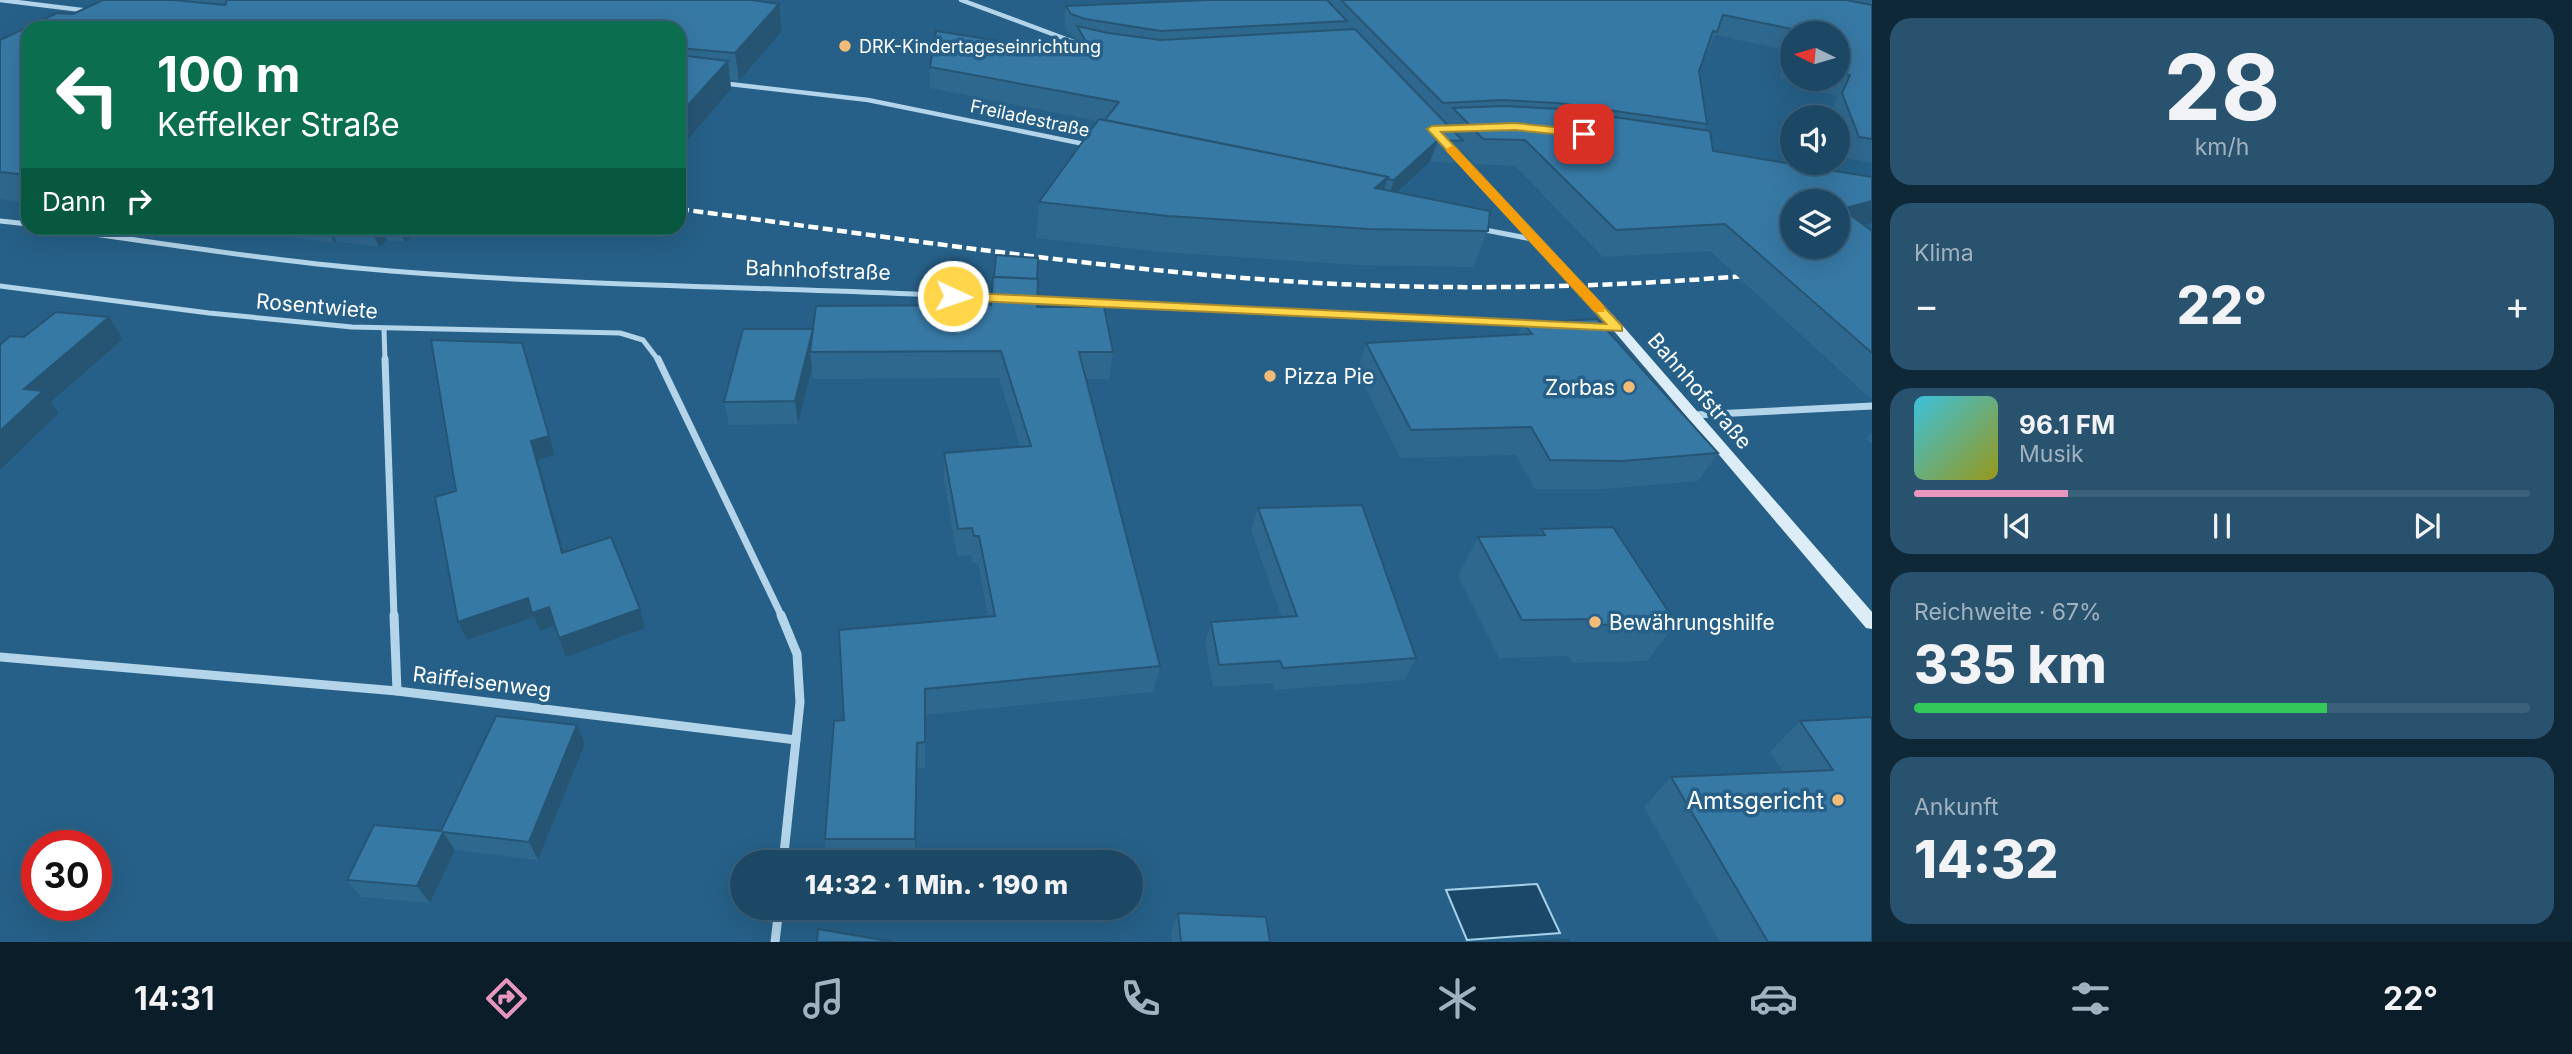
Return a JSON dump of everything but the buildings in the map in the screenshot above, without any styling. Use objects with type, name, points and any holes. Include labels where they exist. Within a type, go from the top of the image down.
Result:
[{"type":"street","points":[[0,0],[92,12]]},
{"type":"street","points":[[961,0],[1083,46]]},
{"type":"street","name":"Freiladestraße","points":[[719,83],[881,102],[1101,148]]},
{"type":"street","name":"Bahnhofstraße","points":[[1440,138],[1537,240],[1611,328],[1694,415],[1872,623]]},
{"type":"street","points":[[0,220],[21,223]]},
{"type":"street","points":[[1470,227],[1537,240]]},
{"type":"street","name":"Bahnhofstraße","points":[[101,235],[388,271],[554,281],[1004,299]]},
{"type":"street","name":"Rosentwiete","points":[[0,286],[209,313],[383,329],[612,333],[643,340],[655,353],[788,629],[797,654],[799,676],[796,740]]},
{"type":"street","points":[[1016,299],[1535,324]]},
{"type":"street","name":"Raiffeisenweg","points":[[383,329],[397,691],[796,740]]},
{"type":"street","points":[[1694,415],[1872,406]]},
{"type":"street","points":[[0,657],[397,691]]},
{"type":"street","points":[[784,850],[796,740]]},
{"type":"street","points":[[775,942],[778,920]]},
{"type":"water","points":[[1537,884],[1560,933],[1467,940],[1446,890]]},
{"type":"railway","points":[[686,210],[1066,260],[1300,282],[1414,287],[1528,287],[1756,275]]},
{"type":"slow traffic","points":[[1451,149],[1600,309]]},
{"type":"place","name":"DRK-Kindertageseinrichtung","points":[[845,46]]},
{"type":"place","name":"Pizza Pie","points":[[1270,376]]},
{"type":"place","name":"Zorbas","points":[[1629,387]]},
{"type":"place","name":"Bewährungshilfe","points":[[1595,622]]},
{"type":"place","name":"Amtsgericht","points":[[1838,800]]},
{"type":"route","points":[[953,296],[1618,328],[1432,129],[1515,126],[1584,134]]}]
